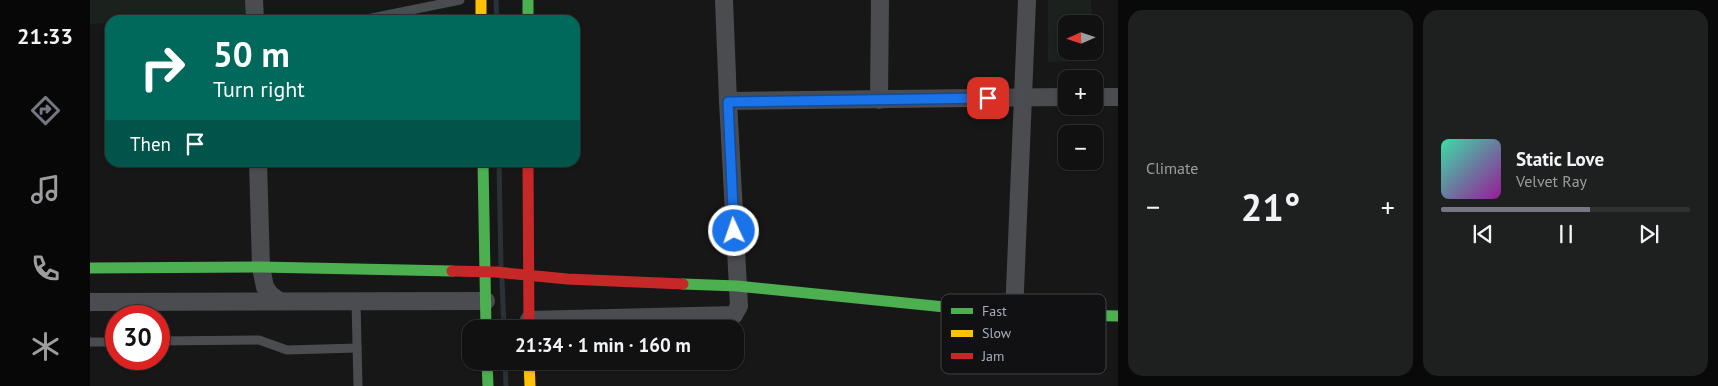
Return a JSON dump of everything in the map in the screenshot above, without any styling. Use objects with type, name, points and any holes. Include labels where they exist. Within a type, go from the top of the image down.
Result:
[{"type":"street","points":[[254,0],[255,15]]},
{"type":"street","points":[[481,0],[482,15]]},
{"type":"street","points":[[528,0],[528,15]]},
{"type":"street","points":[[620,320],[734,315],[739,306],[724,0]]},
{"type":"street","points":[[879,100],[880,0]]},
{"type":"street","points":[[1015,294],[1027,0]]},
{"type":"street","points":[[728,102],[1058,97]]},
{"type":"street","points":[[1103,97],[1118,97]]},
{"type":"street","points":[[258,167],[260,267],[265,287],[279,301]]},
{"type":"street","points":[[483,167],[490,272],[486,301],[486,320]]},
{"type":"street","points":[[528,167],[529,320]]},
{"type":"street","points":[[90,268],[260,267],[490,272],[528,276],[737,286],[941,307]]},
{"type":"street","points":[[90,302],[486,301]]},
{"type":"street","points":[[487,370],[488,386]]},
{"type":"street","points":[[530,370],[530,386]]},
{"type":"lane","points":[[386,15],[460,0]]},
{"type":"lane","points":[[356,301],[358,386]]},
{"type":"lane","points":[[170,341],[259,340],[287,350],[357,348]]},
{"type":"lane","points":[[90,342],[105,342]]},
{"type":"shaded area","points":[[90,0],[245,0],[245,15],[105,15],[105,23],[90,24]]},
{"type":"shaded area","points":[[1048,0],[1091,0],[1092,15],[1058,15],[1058,60],[1092,61],[1048,62]]},
{"type":"waterway","points":[[496,0],[497,15]]},
{"type":"waterway","points":[[499,167],[501,266]]},
{"type":"waterway","points":[[502,279],[504,320]]},
{"type":"waterway","points":[[505,370],[506,386]]},
{"type":"traffic: fast","points":[[528,0],[528,15]]},
{"type":"traffic: fast","points":[[483,167],[486,320]]},
{"type":"traffic: fast","points":[[90,268],[261,267],[452,271]]},
{"type":"traffic: fast","points":[[683,284],[737,286],[941,307]]},
{"type":"traffic: fast","points":[[1106,316],[1118,316]]},
{"type":"traffic: fast","points":[[487,370],[488,386]]},
{"type":"traffic: slow","points":[[481,0],[481,15]]},
{"type":"traffic: slow","points":[[529,370],[530,386]]},
{"type":"traffic: jam","points":[[528,167],[529,320]]},
{"type":"traffic: jam","points":[[452,271],[496,272],[567,279],[683,284]]},
{"type":"route","points":[[734,231],[728,102],[988,98]]}]
